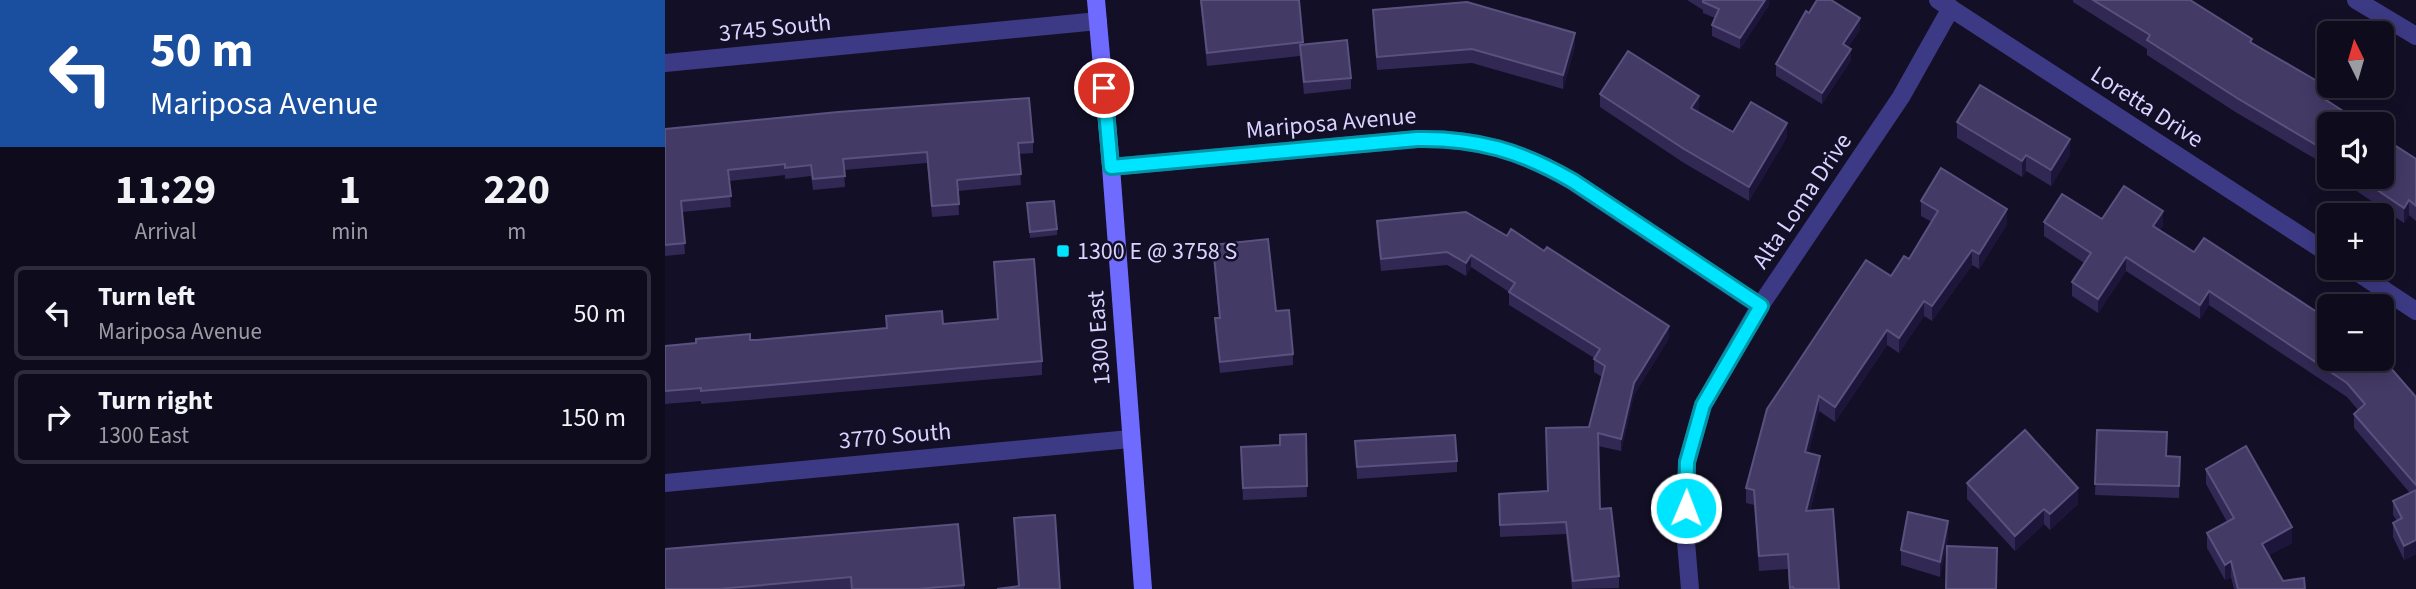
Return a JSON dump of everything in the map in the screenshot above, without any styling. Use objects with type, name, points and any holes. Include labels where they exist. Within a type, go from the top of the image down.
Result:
[{"type":"main road","name":"1300 East","points":[[1096,0],[1143,589]]},
{"type":"street","points":[[2356,0],[2416,36]]},
{"type":"street","name":"Loretta Drive","points":[[1944,4],[2317,246]]},
{"type":"street","name":"Alta Loma Drive","points":[[1690,589],[1685,530],[1687,462],[1703,405],[1761,306],[1901,97],[1944,4]]},
{"type":"street","name":"3745 South","points":[[665,64],[1098,21]]},
{"type":"street","name":"Mariposa Avenue","points":[[1111,167],[1417,139],[1479,143],[1509,150],[1541,163],[1573,181],[1761,306]]},
{"type":"street","points":[[2369,280],[2416,311]]},
{"type":"street","name":"3770 South","points":[[665,482],[1131,439]]},
{"type":"building","points":[[1201,0],[1299,0],[1303,42],[1207,53]]},
{"type":"building","points":[[1703,0],[1765,0],[1740,38],[1712,25],[1719,9]]},
{"type":"building","points":[[1817,0],[1831,0],[1860,18],[1843,44],[1851,49],[1822,93],[1776,64],[1806,11],[1809,13]]},
{"type":"building","points":[[2093,0],[2190,0],[2252,39],[2250,42],[2317,81],[2317,98],[2323,98],[2345,112],[2317,112],[2317,145],[2147,40],[2150,35]]},
{"type":"building","points":[[1467,2],[1575,33],[1563,75],[1472,49],[1377,57],[1373,10]]},
{"type":"building","points":[[1347,40],[1351,78],[1304,82],[1300,45]]},
{"type":"building","points":[[1628,51],[1699,96],[1691,108],[1733,132],[1751,102],[1787,123],[1749,187],[1684,149],[1600,94]]},
{"type":"building","points":[[1980,85],[2070,139],[2051,170],[2026,155],[2022,161],[1957,122]]},
{"type":"building","points":[[1029,98],[1033,142],[1018,143],[1021,174],[957,180],[959,204],[932,206],[927,152],[843,159],[845,176],[813,179],[811,165],[785,168],[785,164],[728,170],[731,196],[681,201],[685,243],[665,245],[665,129],[838,112]]},
{"type":"building","points":[[2394,145],[2416,159],[2416,206],[2409,200],[2404,208],[2376,189],[2394,189]]},
{"type":"building","points":[[1941,168],[2007,209],[1979,254],[1972,250],[1932,306],[1924,301],[1899,338],[1887,330],[1835,407],[1819,396],[1805,452],[1820,456],[1806,511],[1833,509],[1839,589],[1790,588],[1788,554],[1759,556],[1754,490],[1746,488],[1767,409],[1866,260],[1891,276],[1904,256],[1909,259],[1938,211],[1921,201]]},
{"type":"building","points":[[2124,186],[2163,211],[2153,226],[2194,252],[2204,238],[2317,312],[2317,363],[2209,291],[2200,305],[2126,257],[2098,299],[2072,282],[2091,253],[2044,222],[2062,194],[2102,219]]},
{"type":"building","points":[[1054,201],[1057,229],[1030,232],[1027,203]]},
{"type":"building","points":[[1466,212],[1507,236],[1511,229],[1544,251],[1547,247],[1669,326],[1634,383],[1621,439],[1598,433],[1600,509],[1611,508],[1619,576],[1573,581],[1566,522],[1500,525],[1499,494],[1548,491],[1546,428],[1589,427],[1605,366],[1594,359],[1600,349],[1509,292],[1515,283],[1471,255],[1466,263],[1447,252],[1381,259],[1377,221]]},
{"type":"building","points":[[1268,239],[1276,311],[1289,310],[1293,354],[1220,362],[1215,318],[1220,318],[1213,245]]},
{"type":"building","points":[[1034,259],[1042,361],[701,391],[701,388],[665,391],[665,346],[696,343],[696,339],[750,334],[750,340],[757,340],[887,328],[886,316],[942,311],[943,324],[998,319],[994,262]]},
{"type":"building","points":[[2329,371],[2393,371],[2416,397],[2416,485],[2354,414],[2365,404],[2347,383]]},
{"type":"building","points":[[2025,430],[2078,488],[2050,514],[2044,509],[2015,536],[1967,483]]},
{"type":"building","points":[[2097,430],[2167,432],[2166,456],[2180,457],[2179,486],[2095,484]]},
{"type":"building","points":[[1306,434],[1307,486],[1243,488],[1241,447],[1280,445],[1280,435]]},
{"type":"building","points":[[1455,435],[1457,461],[1357,467],[1355,441]]},
{"type":"building","points":[[2246,446],[2292,527],[2262,544],[2283,581],[2304,578],[2305,589],[2238,589],[2231,561],[2225,565],[2207,533],[2234,518],[2206,469]]},
{"type":"building","points":[[2416,490],[2416,540],[2404,546],[2393,523],[2402,518],[2393,501]]},
{"type":"building","points":[[1908,512],[1948,521],[1940,562],[1901,550]]},
{"type":"building","points":[[1055,515],[1060,589],[997,589],[1019,586],[1014,518]]},
{"type":"building","points":[[958,524],[964,585],[917,589],[852,589],[851,577],[719,589],[665,589],[665,549]]},
{"type":"building","points":[[1947,546],[1997,548],[1996,589],[1946,589]]},
{"type":"place","name":"1300 E @ 3758 S","points":[[1063,251]]},
{"type":"route","points":[[1104,88],[1111,167],[1417,139],[1479,143],[1509,150],[1541,163],[1573,181],[1761,306],[1703,405],[1687,462],[1686,508]]}]
